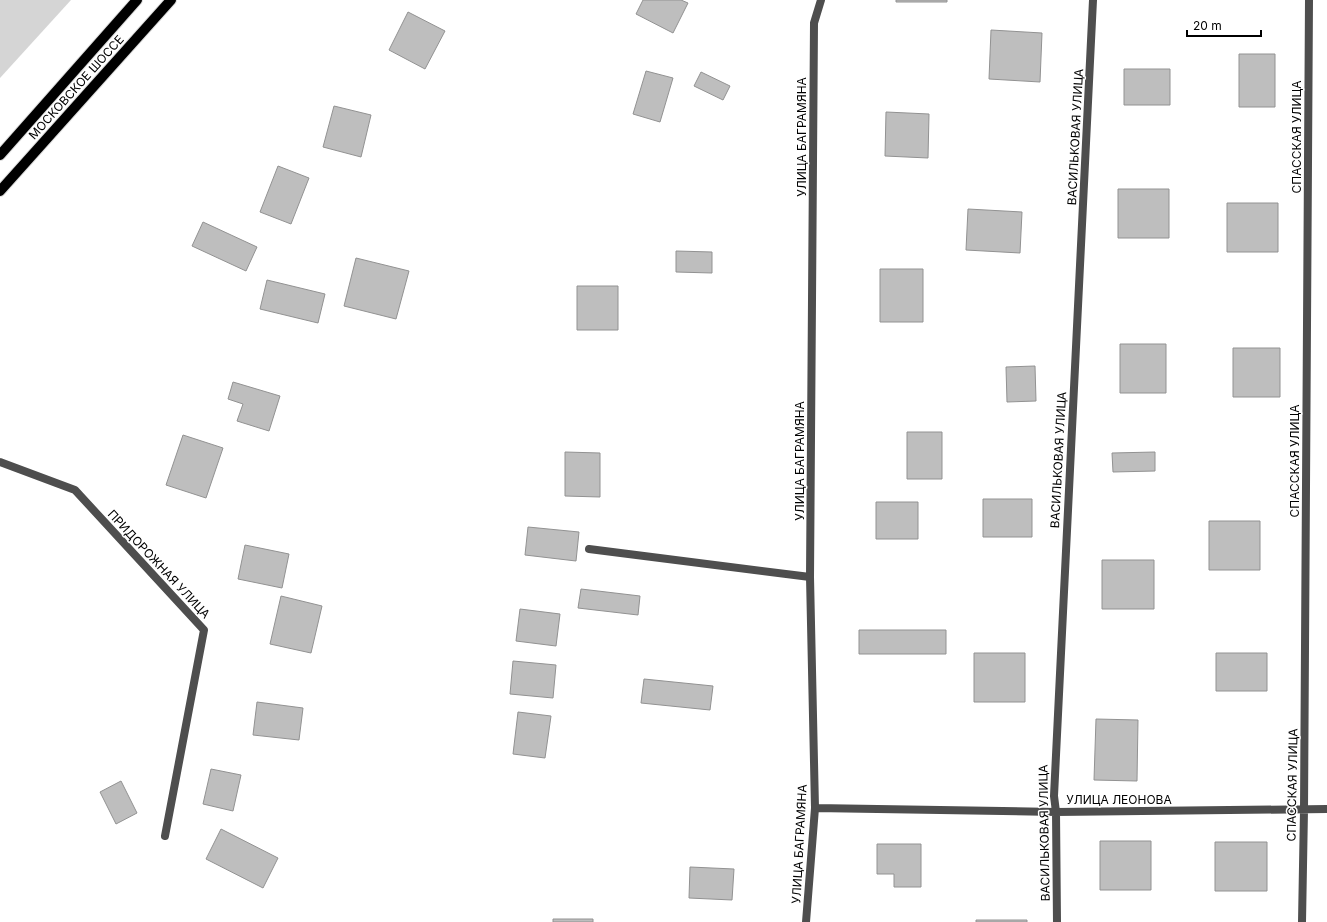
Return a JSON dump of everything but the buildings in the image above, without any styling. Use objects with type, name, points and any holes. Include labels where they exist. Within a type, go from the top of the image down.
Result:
[{"type":"main road","name":"МОСКОВСКОЕ ШОССЕ","points":[[0,154],[137,0]]},
{"type":"main road","name":"МОСКОВСКОЕ ШОССЕ","points":[[0,191],[171,0]]},
{"type":"street","name":"УЛИЦА БАГРАМЯНА","points":[[806,922],[815,808],[810,577],[814,23],[821,0]]},
{"type":"street","name":"ВАСИЛЬКОВАЯ УЛИЦА","points":[[1057,922],[1056,812],[1054,796],[1094,0]]},
{"type":"street","name":"СПАССКАЯ УЛИЦА","points":[[1302,922],[1309,0]]},
{"type":"street","name":"ПРИДОРОЖНАЯ УЛИЦА","points":[[0,462],[75,490],[204,630],[165,836]]},
{"type":"street","points":[[589,549],[810,577]]},
{"type":"street","name":"УЛИЦА ЛЕОНОВА","points":[[815,808],[1056,812],[1327,809]]},
{"type":"shaded area","points":[[0,0],[71,0],[0,78]]}]
